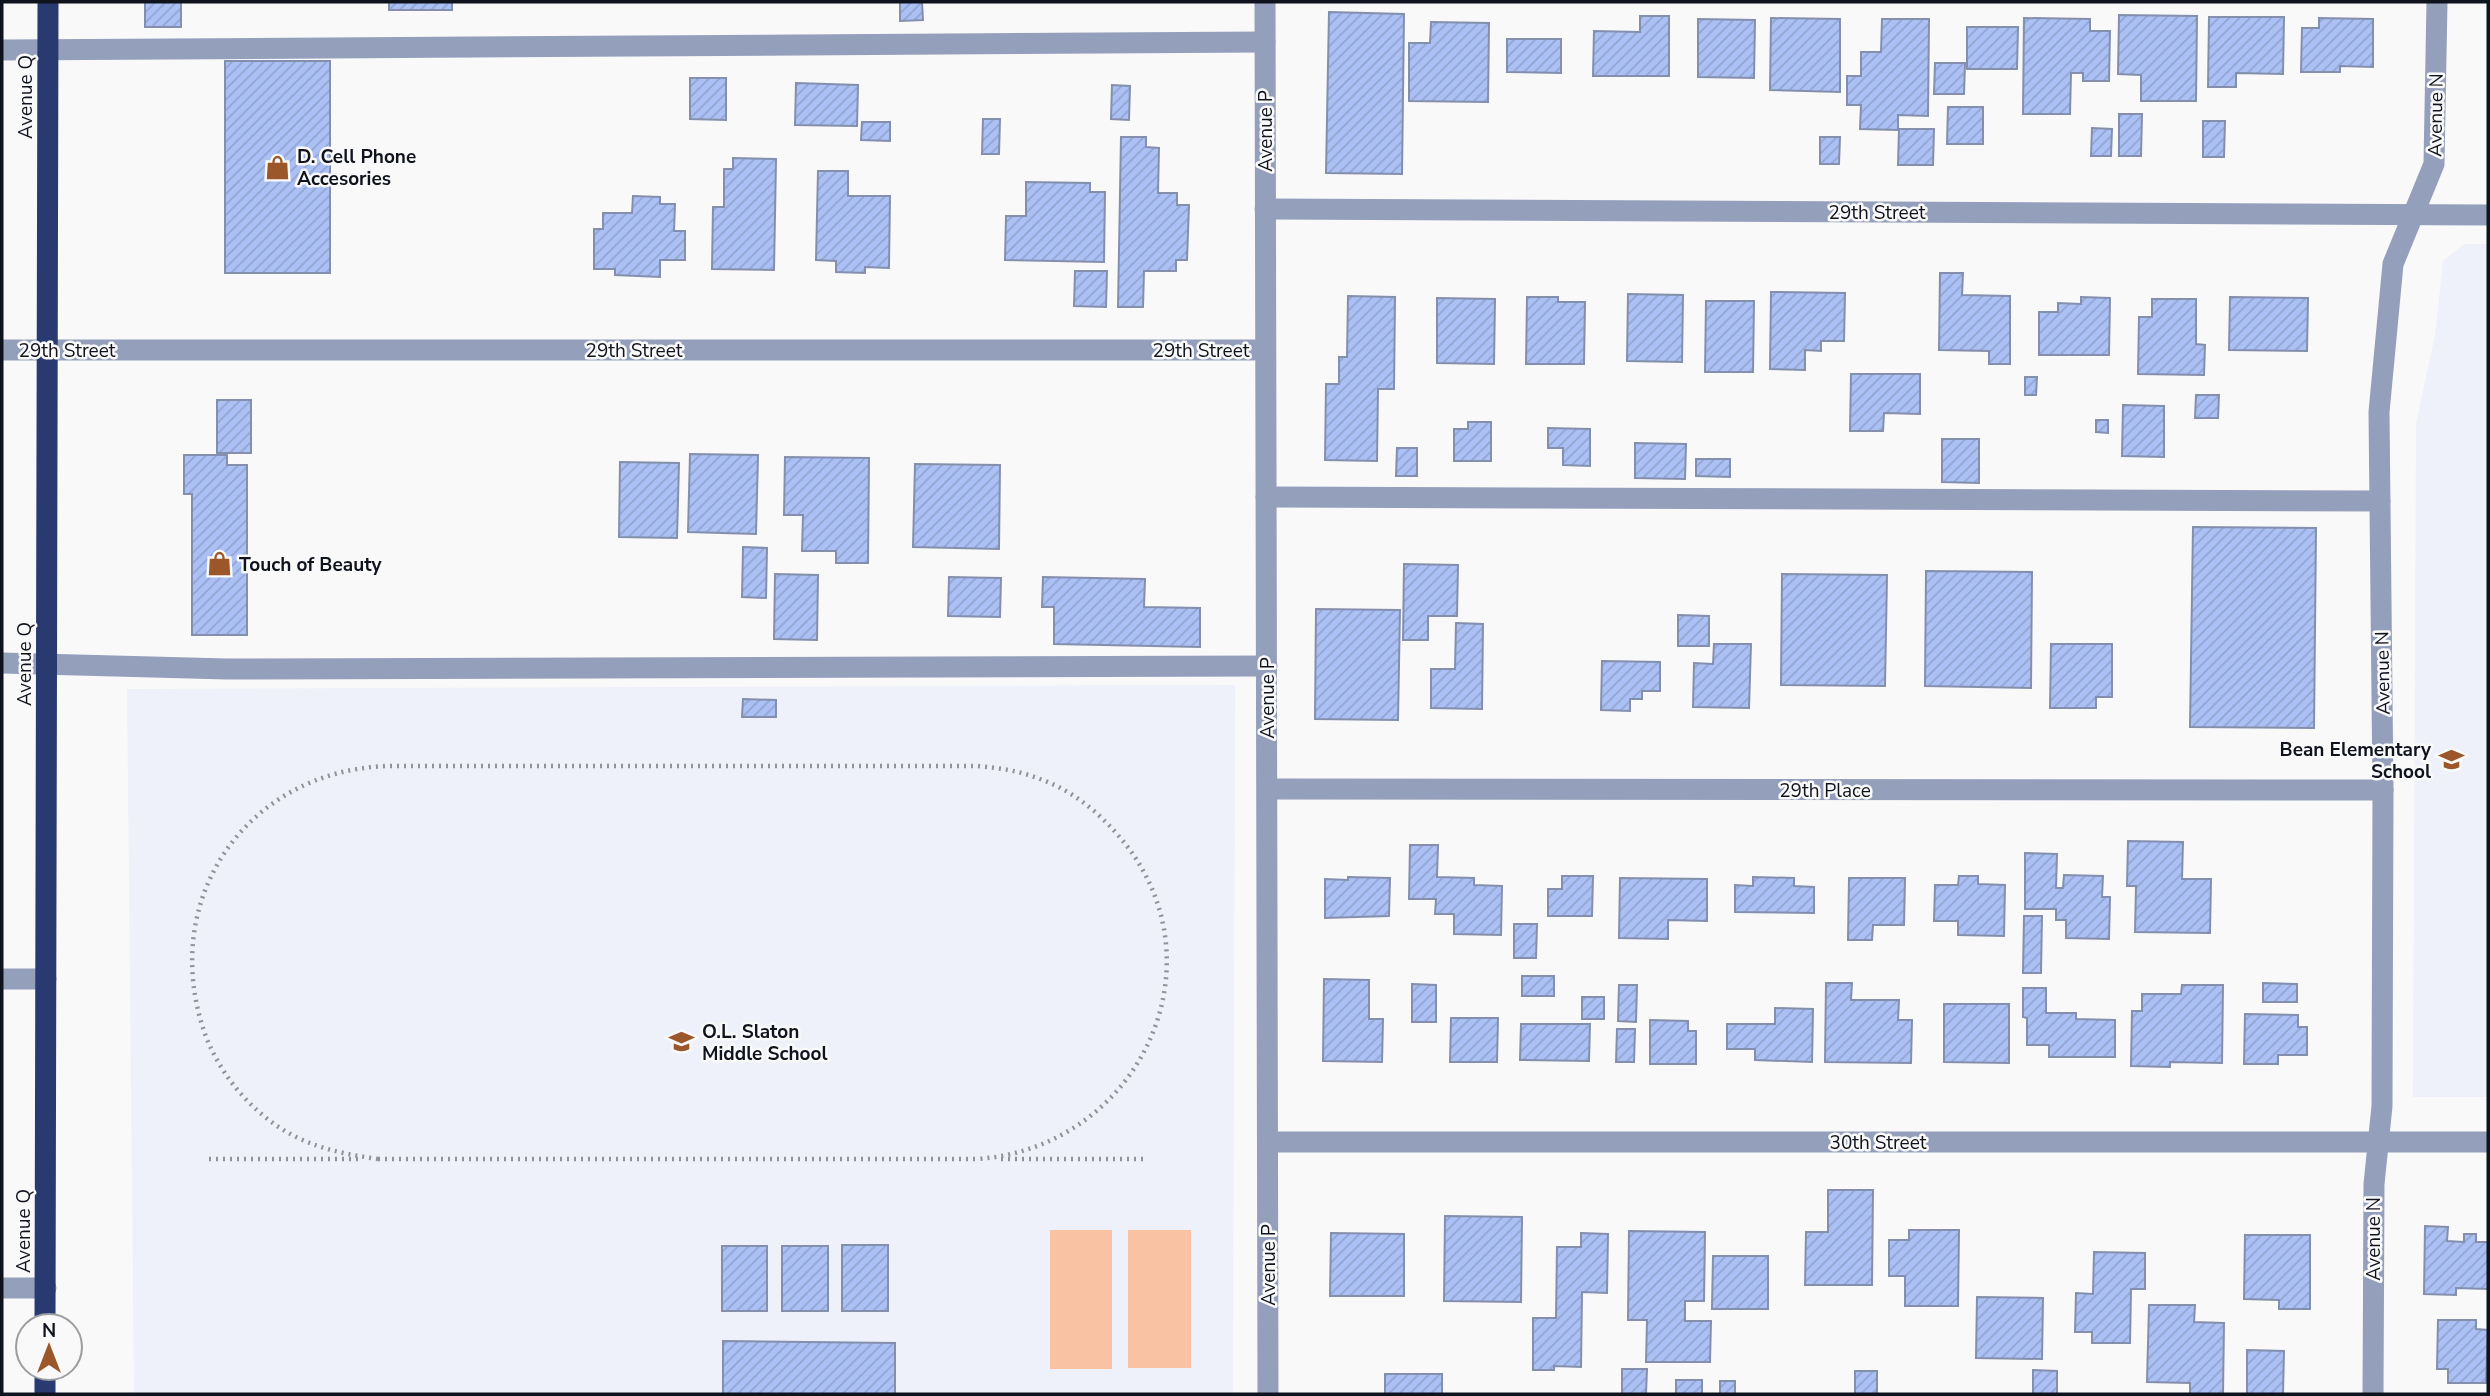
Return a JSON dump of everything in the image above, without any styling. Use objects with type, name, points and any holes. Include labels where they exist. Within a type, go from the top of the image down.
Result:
[{"type":"highway","name":"Avenue Q","points":[[46,1312],[48,2]]},
{"type":"street","name":"Avenue P","points":[[1265,2],[1268,1394]]},
{"type":"street","name":"Avenue N","points":[[2373,1394],[2374,1184],[2382,1106],[2384,790],[2379,412],[2393,264],[2434,164],[2437,2]]},
{"type":"street","points":[[2,50],[1265,42]]},
{"type":"street","name":"29th Street","points":[[1265,209],[2488,215]]},
{"type":"street","name":"29th Street","points":[[2,350],[1265,350]]},
{"type":"street","points":[[1266,497],[2380,501]]},
{"type":"street","points":[[2,663],[47,662],[227,669],[1267,666]]},
{"type":"street","name":"29th Place","points":[[1268,789],[2384,790]]},
{"type":"street","points":[[2,979],[46,979]]},
{"type":"street","name":"30th Street","points":[[1269,1142],[2488,1142]]},
{"type":"street","points":[[2,1288],[46,1289]]},
{"type":"path","points":[[378,1159],[336,1152],[294,1136],[257,1110],[236,1087],[207,1041],[192,987],[191,954],[193,932],[209,879],[230,845],[259,812],[301,785],[326,775],[369,766],[978,766],[1021,772],[1042,779],[1079,799],[1106,821],[1130,850],[1154,894],[1164,934],[1166,960],[1163,1001],[1153,1034],[1135,1069],[1114,1096],[1094,1115],[1045,1144],[1010,1155],[978,1159]]},
{"type":"path","points":[[209,1159],[1148,1159]]},
{"type":"shaded area","name":"Bean Elementary School","points":[[2464,244],[2488,244],[2488,1097],[2413,1097],[2416,423],[2435,335],[2443,261]]},
{"type":"shaded area","name":"O.L. Slaton Middle School","points":[[1235,685],[1233,1394],[134,1394],[127,689]]},
{"type":"shaded area","points":[[1050,1230],[1112,1230],[1112,1369],[1050,1369]]},
{"type":"shaded area","points":[[1128,1230],[1191,1230],[1191,1368],[1128,1368]]},
{"type":"building","points":[[145,2],[181,2],[181,27],[145,27]]},
{"type":"building","points":[[389,2],[452,2],[452,10],[389,10]]},
{"type":"building","points":[[900,2],[922,2],[923,20],[900,21]]},
{"type":"building","points":[[1329,12],[1404,14],[1402,174],[1326,173]]},
{"type":"building","points":[[2119,15],[2197,16],[2196,101],[2141,101],[2141,75],[2118,74]]},
{"type":"building","points":[[1640,16],[1669,16],[1669,76],[1593,76],[1594,31],[1640,32]]},
{"type":"building","points":[[2209,17],[2284,17],[2283,74],[2236,73],[2236,87],[2208,87]]},
{"type":"building","points":[[1771,18],[1840,19],[1840,92],[1770,90]]},
{"type":"building","points":[[2024,18],[2090,19],[2090,31],[2110,31],[2109,81],[2083,81],[2083,73],[2071,73],[2070,114],[2023,114]]},
{"type":"building","points":[[2319,18],[2373,19],[2373,67],[2340,66],[2340,72],[2301,72],[2302,28],[2319,28]]},
{"type":"building","points":[[1698,19],[1755,20],[1754,78],[1698,77]]},
{"type":"building","points":[[1882,19],[1929,19],[1928,116],[1898,115],[1898,130],[1860,129],[1861,105],[1847,105],[1847,76],[1861,76],[1861,52],[1881,52]]},
{"type":"building","points":[[1431,22],[1489,23],[1488,102],[1409,101],[1409,43],[1430,43]]},
{"type":"building","points":[[1967,27],[2018,27],[2017,69],[1967,69]]},
{"type":"building","points":[[1507,39],[1561,39],[1561,73],[1507,72]]},
{"type":"building","name":"D. Cell Phone Accesories","points":[[225,61],[330,61],[330,273],[225,273]]},
{"type":"building","points":[[1935,63],[1965,63],[1964,94],[1934,94]]},
{"type":"building","points":[[690,78],[726,78],[726,120],[690,119]]},
{"type":"building","points":[[796,83],[858,85],[857,126],[795,125]]},
{"type":"building","points":[[1112,85],[1130,86],[1129,120],[1111,119]]},
{"type":"building","points":[[1948,107],[1983,107],[1983,144],[1947,144]]},
{"type":"building","points":[[2119,114],[2142,114],[2141,156],[2119,156]]},
{"type":"building","points":[[983,119],[1000,119],[999,154],[982,154]]},
{"type":"building","points":[[2203,121],[2225,121],[2224,157],[2203,157]]},
{"type":"building","points":[[862,122],[890,122],[890,141],[861,140]]},
{"type":"building","points":[[2092,128],[2112,129],[2111,156],[2091,156]]},
{"type":"building","points":[[1899,129],[1934,129],[1933,165],[1898,165]]},
{"type":"building","points":[[1121,137],[1146,137],[1146,147],[1159,148],[1158,193],[1177,193],[1177,205],[1189,205],[1187,260],[1176,260],[1176,271],[1144,271],[1143,307],[1118,307]]},
{"type":"building","points":[[1820,137],[1840,137],[1839,164],[1820,164]]},
{"type":"building","points":[[733,158],[776,159],[774,270],[712,269],[713,207],[724,207],[724,169],[733,169]]},
{"type":"building","points":[[818,171],[848,171],[848,196],[890,196],[889,268],[865,267],[865,273],[836,272],[836,261],[816,260]]},
{"type":"building","points":[[1026,182],[1090,183],[1090,192],[1105,192],[1104,262],[1005,260],[1006,216],[1026,216]]},
{"type":"building","points":[[633,196],[660,197],[660,204],[675,204],[674,231],[685,231],[685,260],[660,260],[660,277],[615,275],[615,269],[594,269],[594,229],[603,229],[603,213],[632,213]]},
{"type":"building","points":[[1075,271],[1107,271],[1106,307],[1074,306]]},
{"type":"building","points":[[1940,273],[1963,273],[1962,295],[2010,296],[2010,364],[1989,364],[1989,351],[1939,350]]},
{"type":"building","points":[[1771,292],[1845,293],[1844,341],[1821,341],[1821,351],[1805,350],[1805,370],[1770,369]]},
{"type":"building","points":[[1628,294],[1683,295],[1682,362],[1627,361]]},
{"type":"building","points":[[1348,296],[1395,297],[1394,389],[1378,389],[1377,461],[1325,460],[1326,384],[1339,384],[1339,357],[1347,357]]},
{"type":"building","points":[[1527,297],[1558,297],[1558,302],[1585,302],[1584,364],[1526,364]]},
{"type":"building","points":[[2081,297],[2110,298],[2109,355],[2039,355],[2039,312],[2058,312],[2058,303],[2081,304]]},
{"type":"building","points":[[2230,297],[2308,298],[2307,351],[2229,350]]},
{"type":"building","points":[[1437,298],[1495,299],[1494,364],[1437,363]]},
{"type":"building","points":[[2152,299],[2196,299],[2196,344],[2205,345],[2204,375],[2138,374],[2139,317],[2152,317]]},
{"type":"building","points":[[1706,301],[1754,301],[1753,372],[1705,372]]},
{"type":"building","points":[[1851,374],[1920,374],[1920,414],[1884,413],[1883,431],[1850,431]]},
{"type":"building","points":[[2025,377],[2037,377],[2036,395],[2025,395]]},
{"type":"building","points":[[2196,395],[2219,395],[2218,418],[2195,418]]},
{"type":"building","points":[[217,400],[251,400],[251,453],[217,453]]},
{"type":"building","points":[[2123,405],[2164,406],[2164,457],[2122,456]]},
{"type":"building","points":[[2096,420],[2108,420],[2108,433],[2096,432]]},
{"type":"building","points":[[1468,422],[1491,422],[1491,461],[1454,461],[1454,429],[1468,429]]},
{"type":"building","points":[[1548,428],[1590,429],[1590,466],[1563,465],[1563,448],[1548,448]]},
{"type":"building","points":[[1942,439],[1979,439],[1979,483],[1942,482]]},
{"type":"building","points":[[1635,443],[1686,444],[1685,479],[1635,478]]},
{"type":"building","points":[[1397,448],[1417,448],[1417,476],[1396,476]]},
{"type":"building","points":[[690,454],[758,455],[756,534],[688,532]]},
{"type":"building","name":"Touch of Beauty","points":[[184,455],[227,455],[227,465],[247,465],[247,635],[192,635],[192,494],[184,494]]},
{"type":"building","points":[[785,457],[869,458],[868,563],[836,563],[836,551],[802,551],[803,515],[784,515]]},
{"type":"building","points":[[1696,459],[1730,459],[1730,477],[1696,476]]},
{"type":"building","points":[[620,462],[679,463],[677,538],[619,537]]},
{"type":"building","points":[[915,464],[1000,465],[999,549],[913,547]]},
{"type":"building","points":[[2193,527],[2316,528],[2314,728],[2190,727]]},
{"type":"building","points":[[743,547],[767,548],[766,598],[742,597]]},
{"type":"building","points":[[1404,564],[1458,565],[1457,616],[1428,616],[1428,640],[1403,640]]},
{"type":"building","points":[[1926,571],[2032,572],[2031,688],[1925,686]]},
{"type":"building","points":[[775,574],[818,575],[817,640],[774,639]]},
{"type":"building","points":[[1782,574],[1887,575],[1885,686],[1781,685]]},
{"type":"building","points":[[949,577],[1001,578],[1000,617],[948,616]]},
{"type":"building","points":[[1043,577],[1145,579],[1144,607],[1200,608],[1200,647],[1054,644],[1054,607],[1042,607]]},
{"type":"building","points":[[1316,609],[1400,610],[1398,720],[1315,719]]},
{"type":"building","points":[[1678,615],[1709,616],[1709,646],[1678,646]]},
{"type":"building","points":[[1456,623],[1483,624],[1482,709],[1431,708],[1431,669],[1455,669]]},
{"type":"building","points":[[1714,644],[1751,644],[1749,708],[1693,707],[1694,663],[1713,664]]},
{"type":"building","points":[[2051,644],[2112,644],[2112,697],[2096,697],[2096,708],[2050,708]]},
{"type":"building","points":[[1602,661],[1660,662],[1660,691],[1642,691],[1642,699],[1630,699],[1630,711],[1601,710]]},
{"type":"building","points":[[743,699],[776,700],[776,717],[742,717]]},
{"type":"building","points":[[2128,841],[2183,842],[2182,879],[2211,879],[2210,933],[2135,932],[2136,886],[2127,886]]},
{"type":"building","points":[[1410,845],[1438,845],[1437,877],[1474,878],[1474,885],[1502,886],[1501,935],[1454,934],[1454,914],[1435,914],[1436,899],[1409,899]]},
{"type":"building","points":[[2025,853],[2057,854],[2056,888],[2063,888],[2064,875],[2103,876],[2102,897],[2110,897],[2109,939],[2066,938],[2066,920],[2056,920],[2056,909],[2025,909]]},
{"type":"building","points":[[1562,876],[1593,876],[1592,916],[1548,916],[1548,889],[1562,889]]},
{"type":"building","points":[[1959,876],[1978,876],[1978,884],[2005,885],[2004,936],[1958,935],[1958,921],[1934,921],[1935,885],[1958,885]]},
{"type":"building","points":[[1348,877],[1390,878],[1389,916],[1325,918],[1325,879],[1348,880]]},
{"type":"building","points":[[1753,877],[1794,878],[1794,886],[1814,887],[1814,913],[1735,912],[1735,885],[1753,886]]},
{"type":"building","points":[[1620,878],[1707,879],[1707,921],[1668,920],[1668,939],[1619,938]]},
{"type":"building","points":[[1849,878],[1905,878],[1904,925],[1873,925],[1872,940],[1848,940]]},
{"type":"building","points":[[2024,916],[2042,916],[2041,973],[2023,973]]},
{"type":"building","points":[[1514,924],[1537,924],[1536,958],[1514,958]]},
{"type":"building","points":[[1522,976],[1554,976],[1554,996],[1522,996]]},
{"type":"building","points":[[1324,979],[1369,980],[1369,1019],[1383,1019],[1382,1062],[1323,1061]]},
{"type":"building","points":[[1826,983],[1852,983],[1851,1000],[1899,1000],[1898,1020],[1912,1020],[1911,1063],[1825,1062]]},
{"type":"building","points":[[2263,983],[2297,984],[2297,1002],[2263,1002]]},
{"type":"building","points":[[1412,984],[1436,985],[1436,1022],[1412,1022]]},
{"type":"building","points":[[1619,985],[1637,985],[1636,1022],[1618,1021]]},
{"type":"building","points":[[2182,985],[2223,985],[2222,1063],[2170,1062],[2170,1067],[2131,1066],[2132,1011],[2142,1011],[2142,994],[2181,994]]},
{"type":"building","points":[[2023,988],[2046,988],[2046,1013],[2076,1013],[2076,1019],[2115,1020],[2115,1057],[2049,1057],[2049,1045],[2027,1045]]},
{"type":"building","points":[[1582,997],[1604,997],[1604,1019],[1582,1019]]},
{"type":"building","points":[[1944,1004],[2009,1004],[2009,1063],[1944,1062]]},
{"type":"building","points":[[1775,1008],[1813,1009],[1812,1062],[1755,1060],[1755,1049],[1727,1049],[1727,1024],[1775,1024]]},
{"type":"building","points":[[2245,1014],[2298,1015],[2298,1027],[2307,1027],[2307,1055],[2278,1055],[2278,1064],[2244,1064]]},
{"type":"building","points":[[1451,1018],[1498,1018],[1497,1062],[1450,1062]]},
{"type":"building","points":[[1650,1020],[1688,1021],[1688,1031],[1696,1031],[1696,1064],[1650,1064]]},
{"type":"building","points":[[1521,1024],[1590,1024],[1589,1061],[1520,1060]]},
{"type":"building","points":[[1617,1029],[1635,1029],[1634,1062],[1616,1062]]},
{"type":"building","points":[[1828,1190],[1873,1190],[1872,1285],[1805,1285],[1806,1232],[1828,1232]]},
{"type":"building","points":[[1445,1216],[1522,1217],[1521,1302],[1444,1301]]},
{"type":"building","points":[[2425,1226],[2448,1227],[2447,1241],[2464,1242],[2464,1234],[2476,1234],[2476,1242],[2488,1242],[2488,1289],[2456,1288],[2456,1295],[2424,1294]]},
{"type":"building","points":[[1909,1230],[1959,1230],[1958,1306],[1905,1306],[1905,1276],[1889,1276],[1889,1240],[1909,1240]]},
{"type":"building","points":[[1629,1231],[1705,1232],[1704,1301],[1685,1301],[1685,1321],[1711,1321],[1710,1362],[1646,1362],[1647,1320],[1628,1320]]},
{"type":"building","points":[[1331,1233],[1404,1234],[1404,1296],[1330,1296]]},
{"type":"building","points":[[1581,1233],[1608,1234],[1607,1293],[1582,1292],[1581,1367],[1554,1366],[1554,1370],[1533,1370],[1533,1318],[1556,1318],[1557,1247],[1581,1247]]},
{"type":"building","points":[[2245,1235],[2310,1235],[2310,1309],[2279,1309],[2279,1300],[2244,1299]]},
{"type":"building","points":[[842,1245],[888,1245],[888,1311],[842,1311]]},
{"type":"building","points":[[722,1246],[767,1246],[767,1311],[722,1311]]},
{"type":"building","points":[[782,1246],[828,1246],[828,1311],[782,1311]]},
{"type":"building","points":[[2094,1252],[2145,1253],[2145,1289],[2131,1289],[2130,1343],[2092,1343],[2092,1332],[2075,1332],[2076,1293],[2093,1294]]},
{"type":"building","points":[[1713,1256],[1768,1256],[1768,1309],[1712,1309]]},
{"type":"building","points":[[1977,1297],[2043,1298],[2042,1359],[1976,1358]]},
{"type":"building","points":[[2149,1305],[2195,1305],[2194,1322],[2224,1323],[2223,1394],[2190,1394],[2190,1383],[2147,1382]]},
{"type":"building","points":[[2438,1320],[2476,1320],[2476,1329],[2488,1330],[2486,1383],[2448,1383],[2448,1369],[2437,1369]]},
{"type":"building","points":[[723,1341],[895,1343],[895,1394],[723,1394]]},
{"type":"building","points":[[2247,1350],[2284,1351],[2283,1394],[2247,1394]]},
{"type":"building","points":[[1622,1369],[1647,1369],[1646,1394],[1622,1394]]},
{"type":"building","points":[[2033,1370],[2057,1371],[2057,1394],[2033,1394]]},
{"type":"building","points":[[1855,1371],[1877,1371],[1877,1394],[1855,1394]]},
{"type":"building","points":[[1385,1374],[1442,1374],[1442,1394],[1385,1394]]},
{"type":"building","points":[[1676,1380],[1702,1380],[1702,1394],[1676,1394]]},
{"type":"building","points":[[1720,1381],[1735,1381],[1735,1394],[1720,1394]]},
{"type":"place","name":"D. Cell Phone Accesories","points":[[277,167]]},
{"type":"place","name":"Touch of Beauty","points":[[219,564]]},
{"type":"place","name":"Bean Elementary School","points":[[2451,760]]},
{"type":"place","name":"O.L. Slaton Middle School","points":[[682,1042]]}]
